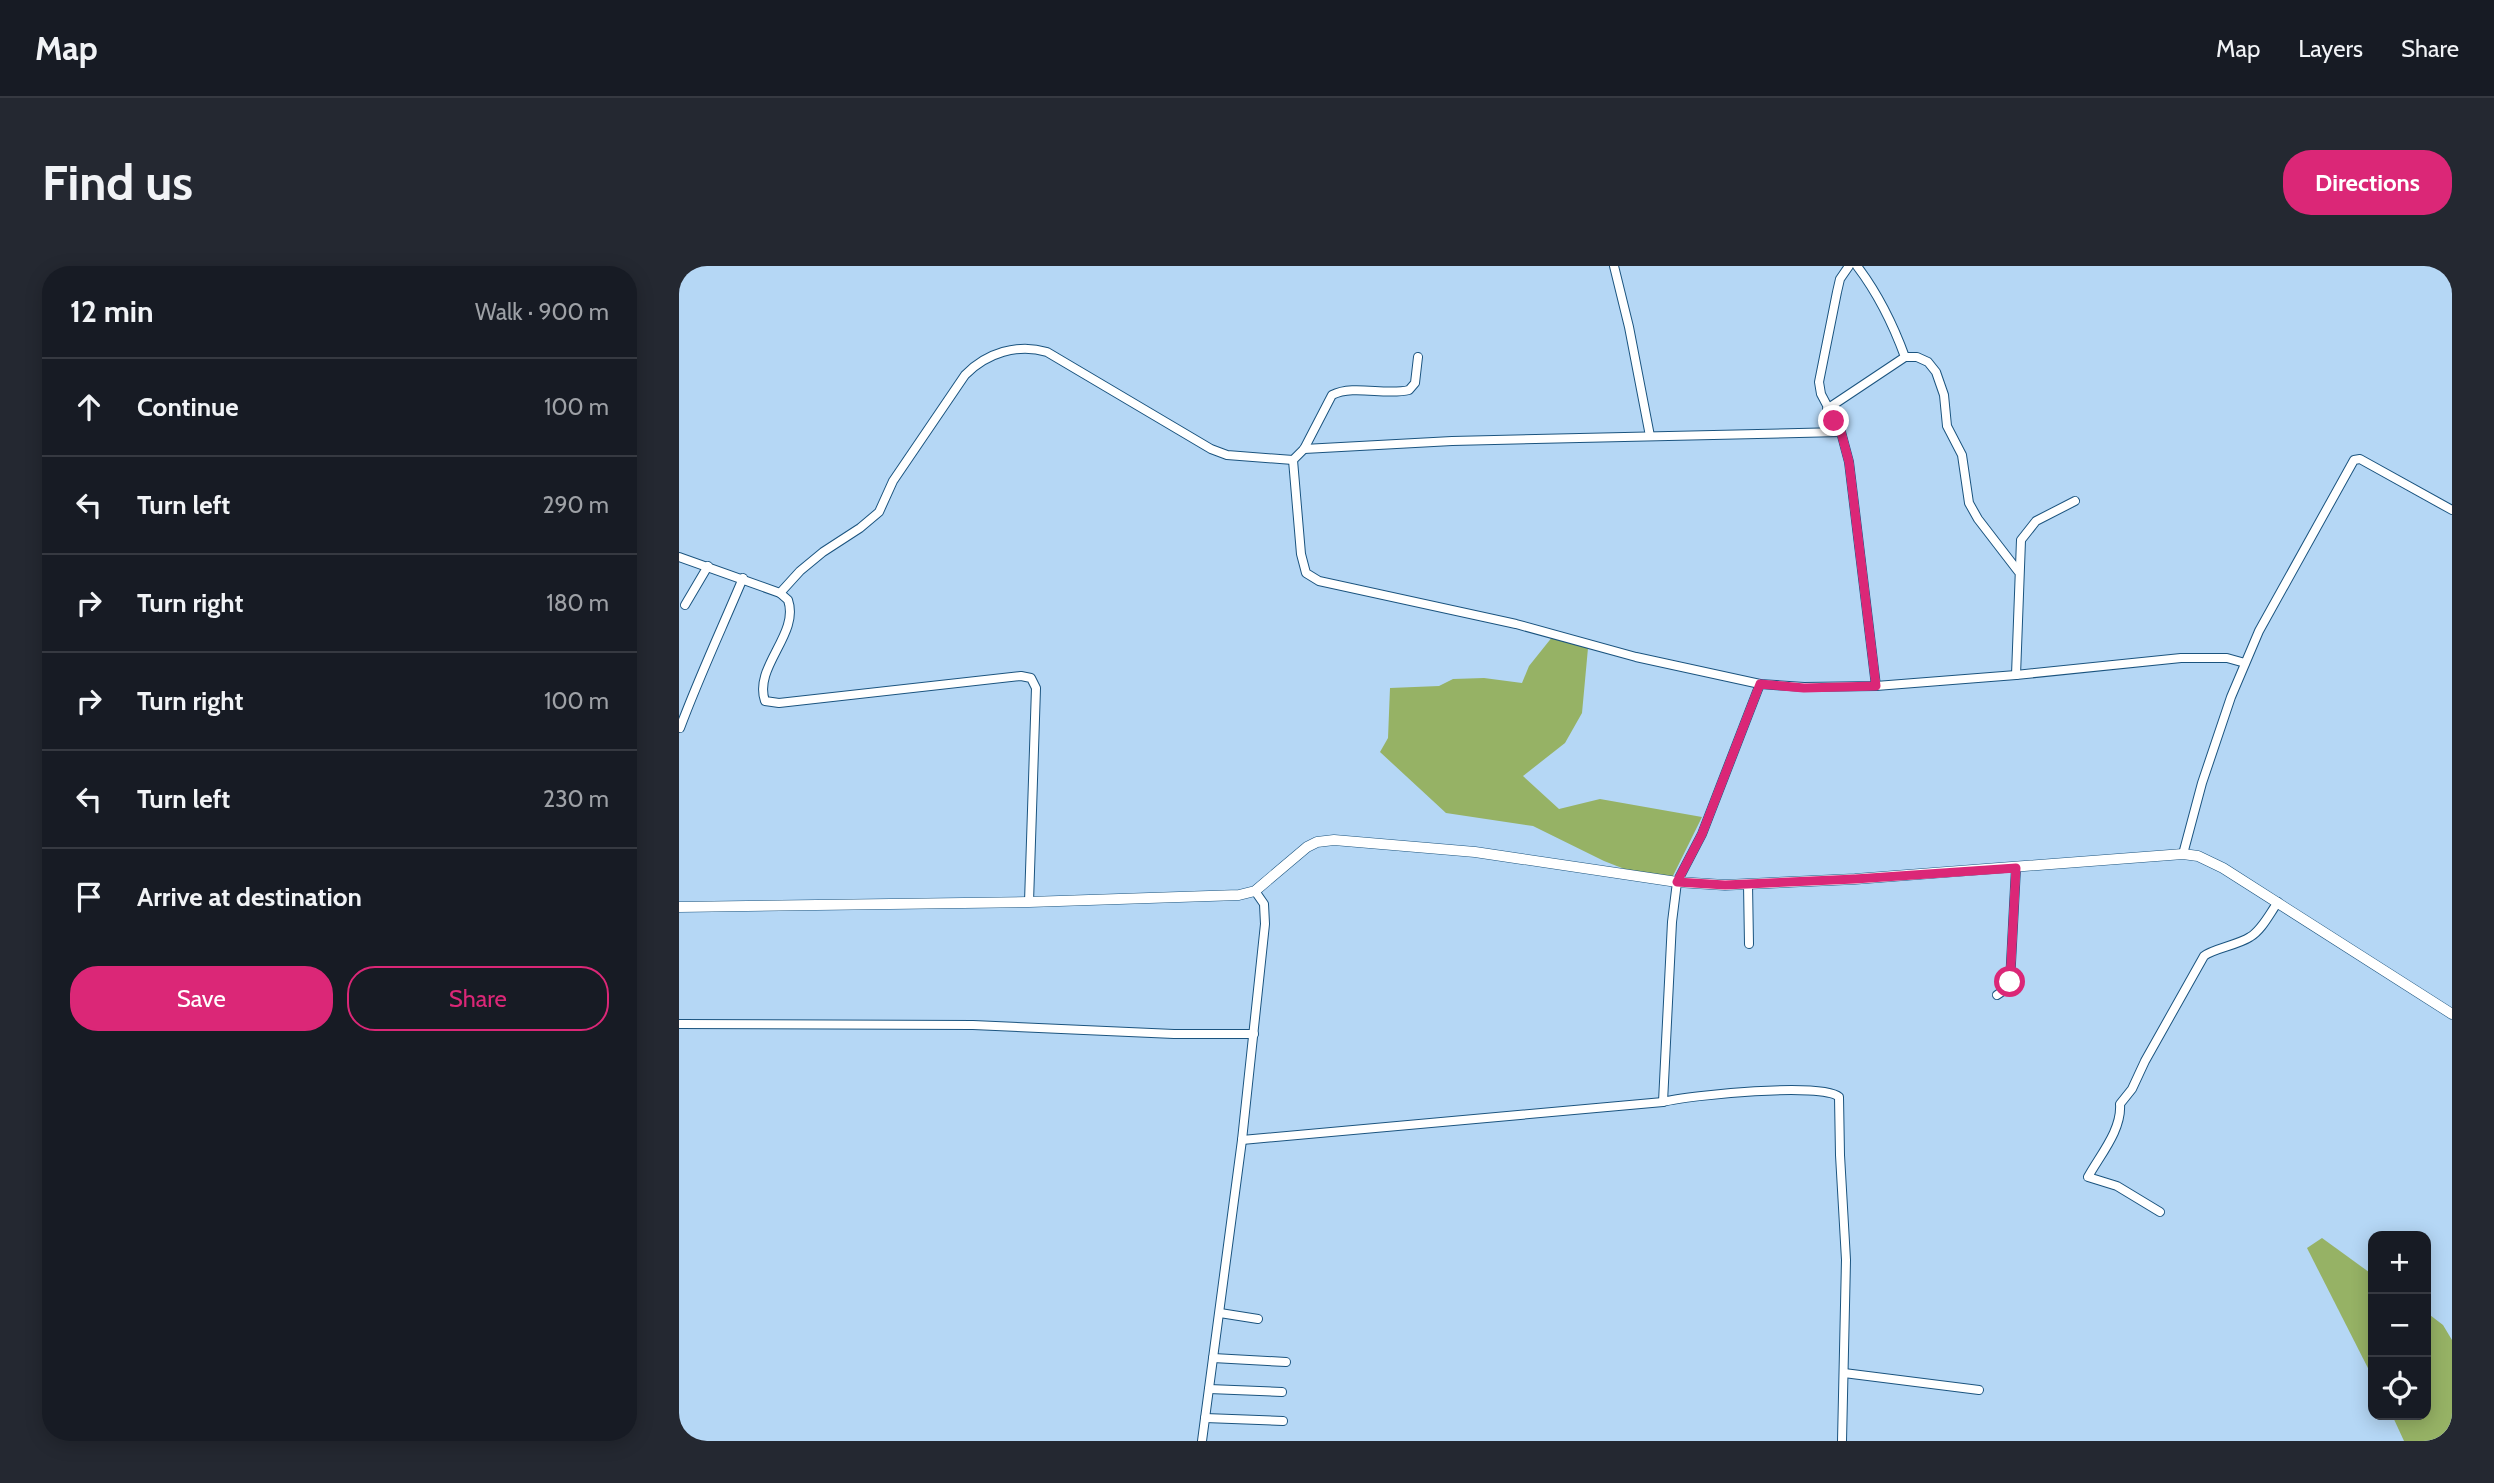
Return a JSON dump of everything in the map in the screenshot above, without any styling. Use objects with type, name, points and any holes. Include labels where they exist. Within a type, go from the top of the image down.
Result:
[{"type":"street","points":[[1614,266],[1650,436]]},
{"type":"street","points":[[1849,266],[1840,279],[1819,382],[1827,409],[1841,432],[1849,462],[1876,686]]},
{"type":"street","points":[[1857,266],[1876,291],[1891,319],[1905,357]]},
{"type":"street","points":[[780,593],[800,571],[823,552],[879,512],[893,481],[965,375],[975,364],[995,354],[1023,348],[1047,352],[1211,449],[1227,454],[1293,460]]},
{"type":"street","points":[[1827,409],[1905,357],[1917,357],[1928,362],[1936,372],[1944,395],[1947,426],[1962,455],[1969,503],[2018,571]]},
{"type":"street","points":[[1418,358],[1415,383],[1409,390],[1341,391],[1332,395],[1304,449],[1293,460],[1301,554],[1303,565],[1311,577],[1340,586],[1516,624],[1636,657],[1760,684],[1804,688],[1876,686],[2181,658],[2227,658],[2245,663]]},
{"type":"street","points":[[1304,449],[1452,442],[1841,432]]},
{"type":"street","points":[[2183,853],[2202,783],[2245,663],[2259,631],[2354,460],[2360,459],[2452,510]]},
{"type":"street","points":[[2016,675],[2021,540],[2031,526],[2045,515],[2075,501]]},
{"type":"street","points":[[679,557],[780,593],[790,604],[790,619],[764,681],[765,701],[779,703],[1021,676],[1034,681],[1036,688],[1029,902]]},
{"type":"street","points":[[685,605],[708,566]]},
{"type":"street","points":[[680,728],[743,578]]},
{"type":"street","points":[[1663,1102],[1677,882],[1702,834],[1760,684]]},
{"type":"street","points":[[679,907],[1218,897],[1255,891],[1307,847],[1317,842],[1334,840],[1475,852],[1677,882],[1748,884],[2016,868],[2183,853],[2223,867],[2452,1014]]},
{"type":"street","points":[[1997,995],[2006,989],[2010,982],[2016,868]]},
{"type":"street","points":[[1748,884],[1749,944]]},
{"type":"street","points":[[1202,1441],[1243,1140],[1254,1034],[1265,912],[1261,897],[1255,891]]},
{"type":"street","points":[[2159,1212],[2117,1186],[2088,1177],[2113,1133],[2121,1113],[2120,1104],[2132,1089],[2145,1060],[2204,956],[2209,951],[2221,950],[2253,936],[2278,902]]},
{"type":"street","points":[[679,1024],[973,1025],[1174,1034],[1254,1034]]},
{"type":"street","points":[[1243,1140],[1663,1102],[1725,1093],[1792,1090],[1832,1093],[1839,1097],[1846,1261],[1842,1441]]},
{"type":"street","points":[[1220,1313],[1258,1319]]},
{"type":"street","points":[[1213,1358],[1286,1362]]},
{"type":"street","points":[[1844,1373],[1979,1390]]},
{"type":"street","points":[[1209,1389],[1282,1392]]},
{"type":"street","points":[[1205,1418],[1283,1421]]},
{"type":"green space","points":[[1553,636],[1588,648],[1582,713],[1565,743],[1523,776],[1559,809],[1600,799],[1702,817],[1668,886],[1604,861],[1533,826],[1446,813],[1380,752],[1388,738],[1390,688],[1439,686],[1453,679],[1484,678],[1522,683],[1529,666]]},
{"type":"green space","points":[[2322,1238],[2368,1271],[2368,1368],[2307,1248]]},
{"type":"green space","points":[[2431,1316],[2443,1325],[2452,1340],[2452,1441],[2404,1441],[2394,1420],[2431,1420]]},
{"type":"route","points":[[1834,421],[1841,432],[1849,462],[1876,686],[1804,688],[1760,684],[1702,834],[1677,882],[1725,885],[2016,868],[2010,982]]}]
